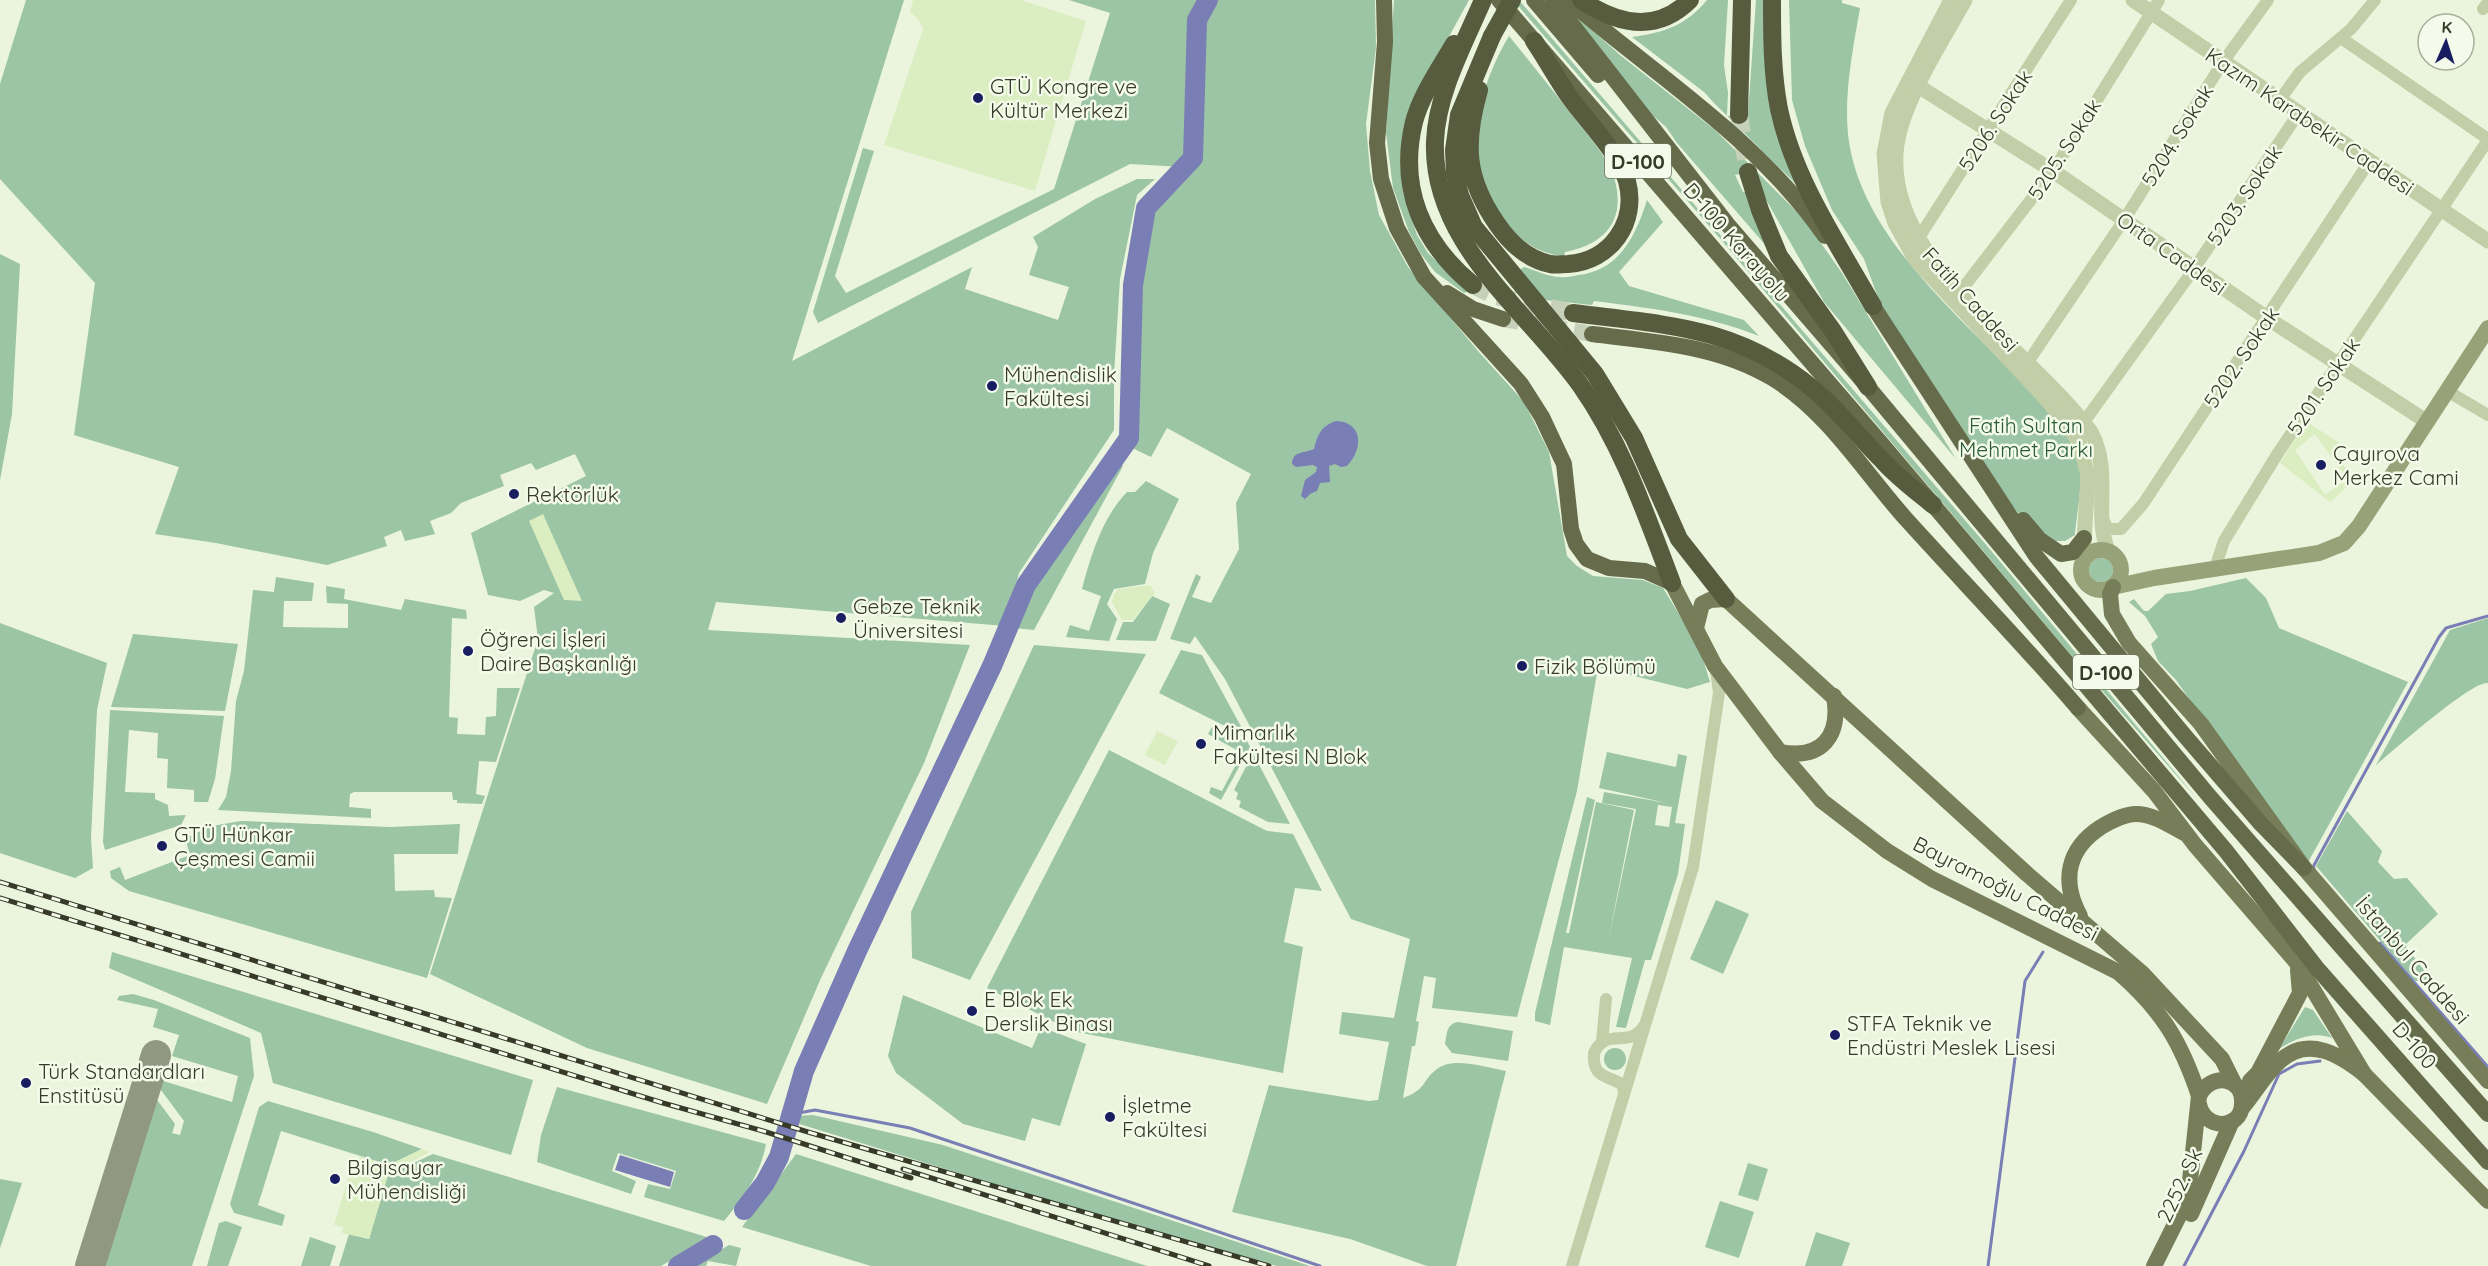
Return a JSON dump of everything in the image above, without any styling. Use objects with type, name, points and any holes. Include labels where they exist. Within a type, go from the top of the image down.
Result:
[{"type":"highway","points":[[1384,0],[1385,42],[1377,126],[1378,164],[1385,194],[1397,228],[1424,277],[1521,384],[1542,417],[1563,464],[1571,529],[1576,544],[1587,559],[1608,568],[1645,571],[1672,583]]},
{"type":"highway","points":[[1478,0],[1441,106],[1435,141],[1441,187],[1459,232],[1487,276],[1580,385],[1603,420],[1638,493],[1672,583]]},
{"type":"highway","points":[[1473,285],[1451,267],[1422,224],[1411,182],[1409,161],[1415,120],[1434,79],[1483,0]]},
{"type":"highway","name":"D-100 Karayolu","points":[[1499,0],[1777,323]]},
{"type":"highway","points":[[1510,0],[1458,115],[1454,150],[1455,173],[1460,195],[1474,227],[1595,374],[1634,438],[1679,539],[1726,600]]},
{"type":"highway","name":"D-100 Karayolu","points":[[1534,0],[1728,225]]},
{"type":"highway","points":[[1554,0],[1728,225]]},
{"type":"highway","points":[[1568,0],[1620,45],[1725,126],[1756,156],[1816,223],[2056,583],[2260,824],[2304,868]]},
{"type":"highway","points":[[1581,0],[1610,17],[1633,22],[1665,17],[1690,0]]},
{"type":"highway","points":[[1739,116],[1742,0]]},
{"type":"highway","points":[[1772,0],[1775,83],[1790,148],[1808,189],[1873,306]]},
{"type":"highway","points":[[1492,36],[1490,54],[1474,107],[1470,132],[1470,160],[1475,187],[1505,236],[1520,250],[1536,260],[1552,265],[1588,261],[1611,245],[1626,223],[1630,195],[1621,166],[1569,97],[1534,41]]},
{"type":"highway","points":[[1748,172],[1760,210],[1779,256],[1833,331],[1868,387]]},
{"type":"highway","name":"D-100","points":[[1728,225],[1868,387],[2210,797],[2488,1114]]},
{"type":"highway","points":[[1424,277],[1473,309],[1503,319]]},
{"type":"highway","points":[[1573,313],[1685,328],[1724,337],[1753,348],[1782,364],[1813,389],[1884,463],[1933,505]]},
{"type":"highway","name":"D-100","points":[[1777,323],[2226,851],[2316,967],[2488,1162]]},
{"type":"highway","points":[[1592,334],[1708,350],[1771,378],[1801,399],[1848,448],[1904,517],[2078,708]]},
{"type":"highway","points":[[1979,470],[2039,539],[2069,559],[2083,558]]},
{"type":"highway","points":[[2056,552],[2068,555],[2084,537]]},
{"type":"main road","points":[[2154,578],[2134,573],[2111,551],[2098,549],[2083,558],[2080,571],[2085,583],[2097,590],[2154,578],[2319,553],[2344,543],[2359,526],[2488,328]]},
{"type":"main road","points":[[2111,551],[2121,574],[2113,587]]},
{"type":"main road","name":"Bayramoğlu Caddesi","points":[[1672,583],[1715,666],[1780,752],[1822,801],[1887,851],[1932,879],[2118,972],[2140,992],[2169,1026],[2188,1064],[2199,1100]]},
{"type":"main road","name":"İstanbul Caddesi","points":[[2113,587],[2110,594],[2110,606],[2119,628],[2129,643],[2218,746],[2304,868],[2488,1081]]},
{"type":"main road","points":[[1696,628],[1702,604],[1710,600],[1726,600]]},
{"type":"main road","name":"Bayramoğlu Caddesi","points":[[1726,600],[2087,927],[2142,973],[2222,1059],[2237,1087]]},
{"type":"main road","points":[[1780,752],[1809,753],[1823,745],[1832,734],[1835,725],[1834,696]]},
{"type":"main road","points":[[2078,708],[2154,791],[2188,835],[2297,963],[2364,1074],[2488,1201]]},
{"type":"main road","points":[[2087,927],[2071,898],[2070,880],[2074,856],[2085,838],[2112,820],[2138,814],[2160,820],[2188,835]]},
{"type":"main road","points":[[2237,1087],[2258,1073],[2300,993],[2297,963]]},
{"type":"main road","name":"2252. Sk","points":[[2166,1266],[2237,1115],[2280,1060],[2298,1051],[2326,1050],[2344,1059],[2364,1074]]},
{"type":"main road","points":[[2214,1081],[2228,1081],[2237,1087],[2243,1102],[2237,1115],[2219,1124],[2208,1120],[2200,1110],[2199,1100],[2202,1089],[2214,1081]]},
{"type":"main road","name":"2252. Sk","points":[[2154,1266],[2183,1208],[2189,1190],[2199,1100]]},
{"type":"street","points":[[1893,194],[1884,154],[1892,114],[1951,0]]},
{"type":"street","name":"Fatih Caddesi","points":[[1965,0],[1905,114],[1897,145],[1893,194],[1901,221],[1918,239],[1930,259],[2034,379],[2084,422],[2096,440],[2102,460],[2104,521],[2111,551]]},
{"type":"street","name":"5206. Sokak","points":[[1918,239],[2071,0]]},
{"type":"street","name":"Kazım Karabekir Caddesi","points":[[2133,0],[2154,6],[2223,62],[2488,241]]},
{"type":"street","name":"5204. Sokak","points":[[2018,358],[2124,220],[2223,62],[2268,0]]},
{"type":"street","points":[[2279,101],[2300,72],[2361,19],[2375,0]]},
{"type":"street","name":"5205. Sokak","points":[[1960,292],[2053,171],[2154,6]]},
{"type":"street","points":[[2341,38],[2488,140]]},
{"type":"street","name":"Orta Caddesi","points":[[1918,86],[2053,171],[2267,318],[2426,421]]},
{"type":"street","name":"5203. Sokak","points":[[2084,422],[2194,269],[2298,114]]},
{"type":"street","name":"5201. Sokak","points":[[2215,568],[2219,553],[2232,527],[2338,363],[2488,140]]},
{"type":"street","name":"5202. Sokak","points":[[2126,526],[2369,162]]},
{"type":"street","points":[[1901,221],[1915,259],[2018,358]]},
{"type":"street","points":[[2034,379],[2074,432],[2084,456],[2088,490],[2083,558]]},
{"type":"street","points":[[2446,391],[2488,415]]},
{"type":"street","points":[[2104,521],[2106,527],[2111,530],[2126,526]]},
{"type":"street","points":[[2111,551],[2107,536],[2119,533],[2126,526]]},
{"type":"street","points":[[1572,1266],[1693,867],[1719,693],[1715,666]]},
{"type":"street","points":[[1715,720],[1719,709],[1726,704],[1732,701],[1743,702]]},
{"type":"street","points":[[1606,999],[1602,1041],[1594,1053],[1595,1068],[1605,1078],[1623,1085],[1623,1095]]},
{"type":"street","points":[[1602,1041],[1614,1037],[1628,1039],[1635,1036],[1650,1014]]},
{"type":"green space","points":[[26,0],[904,0],[792,361],[972,267],[965,289],[1058,320],[1069,287],[1029,275],[1038,247],[1033,237],[1095,199],[1137,179],[1155,179],[1137,195],[1120,279],[1114,375],[1114,430],[1019,573],[1005,626],[716,602],[708,630],[970,645],[924,763],[821,978],[767,1104],[587,1048],[430,974],[538,639],[534,607],[554,593],[544,590],[520,601],[488,595],[471,533],[586,476],[575,454],[536,470],[531,463],[500,475],[504,486],[461,503],[451,513],[430,521],[435,534],[405,541],[401,530],[384,537],[387,546],[327,565],[216,543],[155,534],[179,467],[74,435],[95,283],[0,179],[0,84]]},
{"type":"green space","points":[[1069,0],[1375,0],[1376,48],[1366,124],[1370,171],[1379,215],[1408,267],[1524,402],[1549,452],[1567,556],[1577,566],[1593,576],[1643,580],[1663,588],[1700,649],[1710,682],[1687,689],[1598,667],[1577,791],[1517,1017],[1432,1008],[1436,978],[1424,976],[1416,1021],[1419,1022],[1415,1046],[1412,1046],[1403,1098],[1421,1088],[1432,1073],[1444,1065],[1461,1063],[1506,1071],[1456,1266],[1427,1266],[1350,1239],[1232,1212],[1269,1085],[1369,1101],[1378,1100],[1389,1042],[1339,1034],[1342,1012],[1394,1018],[1410,939],[1351,919],[1225,679],[1195,636],[1190,644],[1170,639],[1196,574],[1201,577],[1192,597],[1211,603],[1239,549],[1236,503],[1251,474],[1167,428],[1151,457],[1124,444],[1129,437],[1133,285],[1146,208],[1184,167],[1130,164],[818,323],[813,312],[863,148],[874,151],[835,276],[846,293],[1054,189],[1110,13]]},
{"type":"green space","points":[[1394,0],[1469,0],[1422,86],[1403,137],[1400,162],[1403,192],[1417,235],[1428,253],[1468,291],[1464,293],[1435,272],[1421,254],[1409,232],[1393,188],[1386,133]]},
{"type":"green space","points":[[1513,0],[1519,0],[1988,547],[2199,801],[2069,653],[1723,242]]},
{"type":"green space","points":[[1707,0],[1728,0],[1724,65],[1728,93],[1727,116],[1704,92],[1632,37],[1654,33],[1683,22]]},
{"type":"green space","points":[[1756,0],[1766,0],[1796,184],[1727,116],[1748,114]]},
{"type":"green space","name":"Fatih Sultan Mehmet Parkı","points":[[1789,0],[1842,0],[1842,3],[1860,8],[1847,102],[1848,134],[1855,169],[1869,203],[1889,236],[1912,266],[1937,296],[2045,407],[2070,442],[2080,468],[2081,482],[2075,535],[2065,541],[2056,541],[2022,518],[1995,485],[1885,317],[1864,259],[1832,210],[1805,146],[1792,100]]},
{"type":"green space","points":[[1572,12],[1620,55],[1715,130],[1804,219],[1842,273],[1956,459],[1824,302],[1748,172],[1735,175],[1743,192],[1746,192],[1767,247],[1677,143],[1666,127],[1643,107]]},
{"type":"green space","points":[[1509,36],[1598,148],[1615,181],[1618,196],[1617,208],[1614,220],[1608,229],[1590,244],[1565,252],[1564,257],[1534,247],[1512,230],[1487,191],[1480,168],[1477,146],[1482,101],[1489,78]]},
{"type":"green space","points":[[1647,200],[1663,222],[1619,272],[1629,286],[1744,320],[1759,336],[1719,323],[1657,310],[1594,301],[1592,305],[1544,300],[1518,271],[1524,267],[1551,276],[1565,277],[1593,272],[1605,266],[1616,258],[1631,238]]},
{"type":"green space","points":[[0,254],[20,264],[12,414],[0,480]]},
{"type":"green space","points":[[1114,458],[1123,466],[1034,630],[1012,628],[1033,578]]},
{"type":"green space","points":[[1146,481],[1179,499],[1153,553],[1145,584],[1114,589],[1107,604],[1117,619],[1109,641],[1066,637],[1070,625],[1089,631],[1101,596],[1082,589],[1094,550],[1104,525],[1118,502],[1127,492],[1135,492]]},
{"type":"green space","points":[[2101,558],[2109,562],[2113,570],[2109,578],[2101,582],[2093,578],[2089,570],[2093,562]]},
{"type":"green space","points":[[276,577],[314,583],[312,601],[284,601],[283,627],[348,628],[348,604],[327,603],[326,586],[345,589],[344,599],[401,610],[405,599],[466,610],[467,619],[452,618],[449,717],[458,718],[457,734],[485,735],[486,717],[496,716],[497,688],[520,688],[496,762],[479,761],[476,794],[485,796],[482,804],[457,803],[457,800],[453,800],[452,792],[354,792],[350,794],[349,807],[371,809],[371,818],[218,810],[226,797],[231,771],[236,701],[244,671],[253,590],[274,592]]},
{"type":"green space","points":[[2246,578],[2266,598],[2279,628],[2408,682],[2306,866],[2176,680],[2158,661],[2151,644],[2158,637],[2145,616],[2129,602],[2134,599],[2144,611],[2148,611],[2166,594]]},
{"type":"green space","points":[[1152,596],[1170,604],[1156,641],[1116,640],[1123,622],[1133,622]]},
{"type":"green space","points":[[2488,618],[2488,683],[2479,685],[2450,704],[2376,765],[2450,630]]},
{"type":"green space","points":[[0,623],[107,663],[97,710],[91,838],[93,868],[75,878],[0,853]]},
{"type":"green space","points":[[133,634],[238,644],[225,711],[111,707]]},
{"type":"green space","points":[[1034,645],[1146,654],[970,980],[912,958],[911,912]]},
{"type":"green space","points":[[1181,650],[1202,655],[1244,732],[1235,731],[1159,693]]},
{"type":"green space","points":[[110,710],[224,716],[215,779],[208,802],[194,802],[194,790],[167,788],[168,759],[157,758],[158,733],[129,730],[125,792],[155,793],[155,799],[168,805],[169,816],[186,815],[181,825],[105,850],[103,842]]},
{"type":"green space","points":[[1212,727],[1237,740],[1246,739],[1250,747],[1221,800],[1209,793],[1211,787],[1222,791],[1242,753],[1208,734]]},
{"type":"green space","points":[[1109,750],[1267,831],[1293,834],[1322,891],[1295,888],[1284,942],[1303,947],[1283,1073],[1072,1031],[987,988]]},
{"type":"green space","points":[[1607,752],[1676,767],[1678,754],[1687,756],[1675,823],[1685,824],[1678,874],[1651,960],[1645,960],[1626,1028],[1616,1027],[1632,958],[1564,947],[1550,1025],[1535,1021],[1535,1013],[1587,797],[1595,800],[1566,933],[1569,933],[1596,802],[1634,810],[1608,942],[1636,809],[1602,803],[1604,792],[1667,803],[1599,788]],"holes":[[[1658,805],[1672,807],[1669,827],[1655,825]]]},
{"type":"green space","points":[[1253,753],[1290,824],[1268,822],[1239,807],[1241,801],[1236,799],[1238,793],[1234,790]]},
{"type":"green space","points":[[2347,811],[2382,851],[2378,862],[2394,879],[2407,878],[2438,914],[2405,945],[2429,977],[2425,981],[2415,981],[2316,866]]},
{"type":"green space","points":[[241,821],[390,827],[460,824],[458,854],[394,854],[395,891],[434,890],[435,897],[452,898],[427,978],[129,891],[111,878],[110,871],[120,867],[125,880],[190,855],[185,838],[212,826]]},
{"type":"green space","points":[[1716,900],[1749,914],[1723,974],[1690,959]]},
{"type":"green space","points":[[112,952],[533,1080],[511,1155],[273,1083],[261,1033],[109,968]]},
{"type":"green space","points":[[133,994],[250,1038],[254,1076],[192,1266],[103,1266],[155,1097],[175,1124],[172,1133],[180,1135],[184,1121],[158,1086],[160,1080],[232,1102],[238,1076],[172,1056],[179,1035],[153,1027],[158,1009],[117,1000],[119,996]]},
{"type":"green space","points":[[903,995],[1032,1048],[1041,1027],[1086,1044],[1060,1126],[1032,1118],[1025,1141],[963,1124],[896,1073],[888,1056]]},
{"type":"green space","points":[[2305,1007],[2313,1010],[2332,1038],[2318,1035],[2304,1037],[2279,1049]]},
{"type":"green space","points":[[1458,1022],[1513,1031],[1508,1061],[1452,1053],[1445,1044],[1447,1033],[1451,1025]]},
{"type":"green space","points":[[1615,1048],[1623,1051],[1626,1059],[1623,1067],[1615,1070],[1607,1067],[1604,1059],[1607,1051]]},
{"type":"green space","points":[[557,1087],[766,1144],[764,1155],[756,1175],[724,1221],[644,1197],[648,1184],[670,1189],[676,1171],[618,1153],[612,1171],[636,1181],[631,1194],[537,1162],[541,1135]]},
{"type":"green space","points":[[268,1101],[422,1149],[389,1165],[281,1131],[258,1205],[285,1215],[282,1226],[234,1213],[230,1204],[259,1107]]},
{"type":"green space","points":[[813,1115],[943,1145],[1310,1266],[1277,1266],[1232,1254],[793,1122],[795,1116]]},
{"type":"green space","points":[[433,1154],[710,1238],[661,1266],[339,1266],[349,1234],[369,1239],[388,1175]]},
{"type":"green space","points":[[796,1154],[1147,1266],[871,1266],[742,1227]]},
{"type":"green space","points":[[1748,1163],[1768,1169],[1758,1201],[1738,1195]]},
{"type":"green space","points":[[0,1179],[22,1183],[0,1248]]},
{"type":"green space","points":[[1720,1201],[1754,1212],[1739,1258],[1705,1247]]},
{"type":"green space","points":[[226,1221],[242,1227],[228,1266],[207,1266],[219,1223]]},
{"type":"green space","points":[[1816,1232],[1850,1243],[1842,1266],[1805,1266]]},
{"type":"green space","points":[[310,1237],[336,1246],[330,1266],[301,1266]]},
{"type":"green space","points":[[729,1245],[741,1248],[736,1266],[708,1261],[706,1266],[692,1266]]},
{"type":"shaded area","points":[[913,0],[1021,0],[1086,21],[1035,191],[884,145],[923,29],[917,18],[910,12]]},
{"type":"shaded area","points":[[2306,421],[2341,444],[2335,455],[2355,480],[2330,502],[2280,463]],"holes":[[[2315,434],[2347,479],[2325,495],[2295,450]]]},
{"type":"shaded area","points":[[543,514],[582,601],[564,600],[529,521]]},
{"type":"shaded area","points":[[1150,585],[1155,593],[1133,620],[1122,620],[1112,602],[1114,594],[1119,589]]},
{"type":"shaded area","points":[[1157,731],[1178,741],[1165,765],[1145,755]]},
{"type":"shaded area","points":[[422,1149],[429,1152],[388,1175],[369,1239],[342,1233],[343,1227],[334,1225],[352,1165],[357,1166],[360,1156],[389,1165]]},
{"type":"water","points":[[1336,421],[1352,426],[1356,431],[1358,445],[1356,452],[1347,466],[1341,467],[1335,464],[1329,466],[1330,482],[1320,483],[1317,491],[1305,499],[1301,496],[1305,480],[1316,472],[1317,467],[1313,465],[1296,467],[1292,464],[1294,457],[1314,449],[1321,431]]},
{"type":"water","points":[[620,1155],[674,1172],[670,1187],[615,1170]]},
{"type":"waterway","points":[[744,1210],[765,1183],[779,1157],[804,1071],[857,951],[992,666],[1026,585],[1129,438],[1133,285],[1146,208],[1193,158],[1197,20],[1208,0]]},
{"type":"waterway","points":[[2314,868],[2439,637],[2446,628],[2488,616]]},
{"type":"waterway","points":[[2380,943],[2488,1067]]},
{"type":"waterway","points":[[1988,1266],[2025,981],[2043,952]]},
{"type":"waterway","points":[[2184,1266],[2244,1151],[2279,1074],[2297,1064],[2320,1061]]},
{"type":"waterway","points":[[793,1114],[815,1110],[910,1128],[1320,1266]]},
{"type":"waterway","points":[[678,1266],[713,1245]]},
{"type":"taxiway","points":[[90,1266],[156,1055]]},
{"type":"tunnel","points":[[1739,115],[1748,172]]},
{"type":"tunnel","points":[[1473,285],[1495,296],[1573,313]]},
{"type":"tunnel","points":[[1503,319],[1592,334]]},
{"type":"railway","points":[[0,882],[808,1132],[1269,1266]]},
{"type":"railway","points":[[0,898],[911,1178]]},
{"type":"railway","points":[[903,1169],[1209,1266]]},
{"type":"place","name":"GTÜ Kongre ve Kültür Merkezi","points":[[978,98]]},
{"type":"place","name":"Mühendislik Fakültesi","points":[[992,386]]},
{"type":"place","name":"Çayırova Merkez Cami","points":[[2321,465]]},
{"type":"place","name":"Rektörlük","points":[[514,494]]},
{"type":"place","name":"Gebze Teknik Üniversitesi","points":[[841,618]]},
{"type":"place","name":"Öğrenci İşleri Daire Başkanlığı","points":[[468,651]]},
{"type":"place","name":"Fizik Bölümü","points":[[1522,666]]},
{"type":"place","name":"Mimarlık Fakültesi N Blok","points":[[1201,744]]},
{"type":"place","name":"GTÜ Hünkar Çeşmesi Camii","points":[[162,846]]},
{"type":"place","name":"E Blok Ek Derslik Binası","points":[[972,1011]]},
{"type":"place","name":"STFA Teknik ve Endüstri Meslek Lisesi","points":[[1835,1035]]},
{"type":"place","name":"Türk Standardları Enstitüsü","points":[[26,1083]]},
{"type":"place","name":"İşletme Fakültesi","points":[[1110,1117]]},
{"type":"place","name":"Bilgisayar Mühendisliği","points":[[335,1179]]}]
